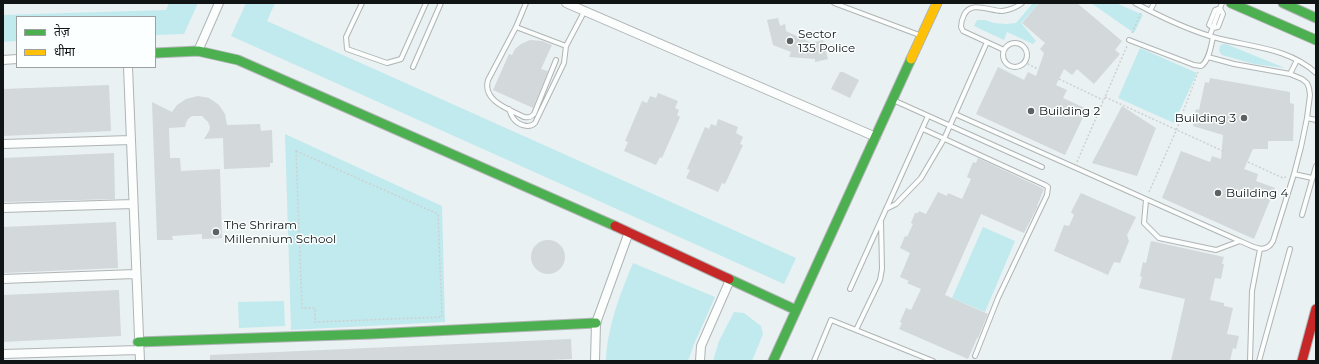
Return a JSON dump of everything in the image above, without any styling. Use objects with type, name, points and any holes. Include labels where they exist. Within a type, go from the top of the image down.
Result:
[{"type":"street","points":[[198,51],[219,3]]},
{"type":"street","points":[[566,3],[876,137]]},
{"type":"street","points":[[773,361],[937,3]]},
{"type":"street","points":[[1231,3],[1316,40]]},
{"type":"street","points":[[1283,3],[1316,18]]},
{"type":"street","points":[[156,53],[198,51],[238,60],[629,232],[796,310]]},
{"type":"street","points":[[3,60],[16,59]]},
{"type":"street","points":[[128,68],[135,274],[140,361]]},
{"type":"street","points":[[3,144],[130,140]]},
{"type":"street","points":[[3,208],[133,204]]},
{"type":"street","points":[[595,361],[596,323],[629,232]]},
{"type":"street","points":[[3,279],[135,274]]},
{"type":"street","points":[[700,361],[701,346],[730,280]]},
{"type":"street","points":[[1302,361],[1316,309]]},
{"type":"street","points":[[3,354],[596,323]]},
{"type":"lane","points":[[362,3],[346,37],[347,49],[387,63],[401,59],[426,3]]},
{"type":"lane","points":[[412,67],[441,3]]},
{"type":"lane","points":[[526,3],[516,27],[488,80],[486,85],[487,91],[496,104],[528,118],[534,114],[556,60]]},
{"type":"lane","points":[[834,3],[922,36]]},
{"type":"lane","points":[[1004,50],[963,31],[961,22],[966,11],[975,6],[1000,11],[1011,10],[1022,3]]},
{"type":"lane","points":[[1135,3],[1191,29],[1211,36],[1266,48],[1297,60],[1316,73]]},
{"type":"lane","points":[[1150,11],[1154,3]]},
{"type":"lane","points":[[1129,40],[1200,66],[1205,63],[1208,57],[1213,28],[1222,3]]},
{"type":"lane","points":[[508,109],[514,119],[527,126],[532,126],[535,123],[564,63],[566,46],[584,12]]},
{"type":"lane","points":[[516,27],[566,46]]},
{"type":"lane","points":[[886,209],[896,204],[915,186],[921,178],[944,139],[987,42]]},
{"type":"lane","points":[[1010,44],[1020,45],[1026,52],[1024,62],[1018,67],[1009,66],[1003,59],[1002,55],[1004,50],[1010,44]]},
{"type":"lane","points":[[955,114],[1240,241],[1260,249],[1266,249],[1273,241],[1294,174],[1307,118],[1310,95],[1309,88],[1307,83],[1302,78],[1290,74],[1234,64],[1208,57]]},
{"type":"lane","points":[[1290,74],[1297,60]]},
{"type":"lane","points":[[893,100],[1042,167]]},
{"type":"lane","points":[[850,289],[928,116]]},
{"type":"lane","points":[[1307,118],[1316,120]]},
{"type":"lane","points":[[922,129],[1045,184],[1048,187],[1047,195],[998,298],[975,356]]},
{"type":"lane","points":[[1302,215],[1316,166]]},
{"type":"lane","points":[[1294,174],[1312,178]]},
{"type":"lane","points":[[1146,200],[1144,223],[1159,238],[1216,250],[1240,241]]},
{"type":"lane","points":[[856,330],[880,280],[882,269],[881,220]]},
{"type":"lane","points":[[1250,361],[1252,291],[1260,249]]},
{"type":"lane","points":[[1259,361],[1290,249]]},
{"type":"lane","points":[[814,361],[831,320],[933,361]]},
{"type":"path","points":[[1074,167],[1143,8]]},
{"type":"path","points":[[1024,62],[1038,69]]},
{"type":"path","points":[[1146,200],[1176,131],[1200,66]]},
{"type":"path","points":[[1059,79],[1104,100]]},
{"type":"path","points":[[1105,97],[1176,131],[1225,152]]},
{"type":"path","points":[[296,151],[438,214],[442,317],[315,322],[314,308],[302,308],[296,151]]},
{"type":"path","points":[[1248,162],[1283,178],[1294,174]]},
{"type":"shaded area","points":[[169,3],[198,3],[184,34],[156,35],[156,16],[16,16],[16,41],[3,42],[3,15],[166,10]]},
{"type":"shaded area","points":[[246,3],[275,3],[267,21],[796,258],[784,284],[231,36]]},
{"type":"shaded area","points":[[1033,3],[1039,3],[1021,23],[1036,41],[1033,44],[1007,32],[1004,40],[974,26],[977,20],[1006,24],[1016,23]]},
{"type":"shaded area","points":[[1091,3],[1116,3],[1143,15],[1134,33]]},
{"type":"shaded area","points":[[1222,44],[1226,44],[1285,68],[1254,64],[1222,55],[1219,51]]},
{"type":"shaded area","points":[[1140,48],[1197,73],[1174,123],[1118,98]]},
{"type":"shaded area","points":[[285,134],[442,206],[445,322],[291,330]]},
{"type":"shaded area","points":[[983,227],[1015,241],[985,312],[952,298]]},
{"type":"shaded area","points":[[633,263],[715,297],[688,361],[606,361],[612,324],[619,299]]},
{"type":"shaded area","points":[[284,301],[285,326],[239,328],[238,302]]},
{"type":"shaded area","points":[[734,312],[744,313],[761,326],[763,334],[752,361],[713,361],[719,341]]},
{"type":"building","points":[[1039,3],[1077,3],[1122,41],[1115,50],[1120,54],[1094,84],[1077,69],[1072,75],[1064,69],[1056,85],[1067,90],[1063,98],[1087,109],[1065,155],[976,114],[998,67],[1024,80],[1028,72],[1036,76],[1044,53],[1040,49],[1045,43],[1022,23]]},
{"type":"building","name":"Sector 135 Police","points":[[778,18],[780,26],[785,24],[786,31],[812,43],[823,40],[828,59],[815,62],[815,59],[789,57],[791,52],[773,45],[767,20]]},
{"type":"building","points":[[530,40],[542,41],[552,45],[541,69],[548,71],[533,108],[493,90],[509,54],[512,55],[515,49],[521,44]]},
{"type":"building","points":[[840,72],[859,80],[850,98],[831,89]]},
{"type":"building","points":[[1210,78],[1290,92],[1290,103],[1294,104],[1293,141],[1268,141],[1268,149],[1253,149],[1244,169],[1258,174],[1256,181],[1275,188],[1254,239],[1162,198],[1181,151],[1210,162],[1212,156],[1221,159],[1223,135],[1193,126],[1196,109],[1199,110],[1205,82],[1209,83]]},
{"type":"building","points":[[109,85],[111,131],[3,136],[3,89]]},
{"type":"building","points":[[658,93],[678,101],[675,108],[679,110],[677,115],[680,117],[662,158],[660,157],[656,165],[624,151],[628,142],[625,141],[642,101],[647,103],[650,96],[656,98]]},
{"type":"building","points":[[198,96],[209,98],[219,105],[225,114],[227,125],[260,124],[261,131],[272,130],[273,163],[270,163],[270,167],[224,169],[223,138],[204,139],[210,127],[208,122],[202,116],[192,116],[188,119],[185,127],[169,128],[170,158],[180,158],[181,171],[220,169],[222,238],[202,239],[202,234],[172,236],[173,240],[157,240],[152,102],[172,112],[177,105],[186,99]]},
{"type":"building","points":[[1122,106],[1156,128],[1137,176],[1092,163]]},
{"type":"building","points":[[718,119],[738,127],[736,133],[743,137],[740,144],[743,145],[725,184],[722,183],[718,192],[686,178],[690,170],[687,169],[705,127],[709,129],[711,124],[716,126]]},
{"type":"building","points":[[114,153],[115,199],[3,202],[3,158]]},
{"type":"building","points":[[978,158],[1044,189],[1038,206],[1024,233],[981,214],[945,295],[988,314],[968,359],[899,329],[902,323],[900,322],[906,308],[911,310],[921,289],[907,283],[909,281],[900,277],[910,253],[900,248],[905,236],[907,237],[913,224],[911,223],[915,213],[918,213],[919,211],[926,214],[938,192],[947,196],[948,193],[962,199],[971,179],[967,177],[973,162],[976,163]]},
{"type":"building","points":[[1081,193],[1136,217],[1127,235],[1129,241],[1120,263],[1114,262],[1108,275],[1054,251],[1064,225],[1069,226],[1074,215],[1071,212]]},
{"type":"building","points":[[116,222],[118,268],[3,273],[3,227]]},
{"type":"building","points":[[545,240],[551,240],[555,241],[562,247],[565,257],[564,264],[558,271],[551,274],[545,274],[541,273],[534,267],[531,260],[531,254],[532,250],[538,243]]},
{"type":"building","points":[[1151,241],[1224,257],[1221,279],[1215,278],[1210,300],[1224,303],[1224,306],[1233,308],[1227,334],[1239,336],[1236,349],[1233,348],[1230,361],[1171,361],[1185,299],[1139,288],[1142,277],[1140,276],[1143,262],[1146,263]]},
{"type":"building","points":[[119,290],[121,336],[3,342],[3,295]]},
{"type":"building","points":[[571,339],[572,359],[524,361],[210,361],[210,355]]},
{"type":"traffic: fast","points":[[1231,3],[1316,40]]},
{"type":"traffic: fast","points":[[1283,3],[1316,18]]},
{"type":"traffic: fast","points":[[156,53],[198,51],[238,60],[615,226]]},
{"type":"traffic: fast","points":[[773,361],[911,59]]},
{"type":"traffic: fast","points":[[729,279],[796,310]]},
{"type":"traffic: fast","points":[[138,342],[371,334],[596,323]]},
{"type":"traffic: slow","points":[[911,59],[937,3]]},
{"type":"traffic: jam","points":[[615,226],[729,279]]},
{"type":"traffic: jam","points":[[1302,361],[1316,309]]},
{"type":"place","name":"Sector 135 Police","points":[[790,41]]},
{"type":"place","name":"Building 2","points":[[1031,111]]},
{"type":"place","name":"Building 3","points":[[1244,118]]},
{"type":"place","name":"Building 4","points":[[1218,193]]},
{"type":"place","name":"The Shriram Millennium School","points":[[216,232]]}]
